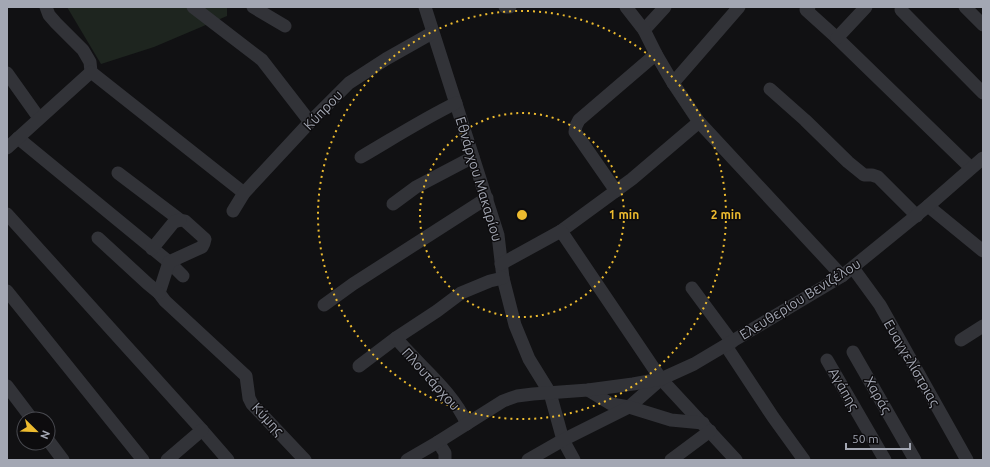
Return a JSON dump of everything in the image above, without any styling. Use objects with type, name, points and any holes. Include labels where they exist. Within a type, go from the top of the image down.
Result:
[{"type":"street","points":[[7,148],[90,72],[90,62],[83,50],[56,23],[46,7]]},
{"type":"street","points":[[193,7],[262,60],[310,122]]},
{"type":"street","points":[[253,7],[285,26]]},
{"type":"street","name":"Εθνάρχου Μακαρίου","points":[[425,7],[432,33],[498,235],[503,278],[515,325],[529,359],[550,393],[562,440],[574,460]]},
{"type":"street","points":[[505,7],[510,7]]},
{"type":"street","points":[[626,7],[644,30],[673,83],[699,122],[842,276]]},
{"type":"street","points":[[644,30],[665,7]]},
{"type":"street","points":[[673,83],[739,7]]},
{"type":"street","points":[[837,38],[866,7]]},
{"type":"street","points":[[965,7],[983,24]]},
{"type":"street","points":[[806,8],[971,168]]},
{"type":"street","points":[[901,10],[983,93]]},
{"type":"street","name":"Κύπρου","points":[[233,211],[244,193],[310,122],[349,83],[386,59],[432,33]]},
{"type":"street","points":[[616,191],[575,132],[576,126],[579,120],[656,54]]},
{"type":"street","points":[[90,72],[244,193]]},
{"type":"street","points":[[7,73],[39,118]]},
{"type":"street","points":[[770,89],[805,120],[848,162],[864,175],[872,174],[878,177],[916,216]]},
{"type":"street","points":[[361,157],[422,120],[456,103]]},
{"type":"street","points":[[501,264],[561,231],[632,179],[699,122]]},
{"type":"street","points":[[18,138],[169,262],[183,276]]},
{"type":"street","points":[[393,204],[416,187],[473,157]]},
{"type":"street","name":"Ελευθερίου Βενιζέλου","points":[[661,379],[694,364],[842,276],[928,206],[983,158]]},
{"type":"street","points":[[118,173],[180,220],[185,221],[204,239],[202,247],[169,262],[159,293]]},
{"type":"street","points":[[324,305],[353,284],[487,198]]},
{"type":"street","points":[[928,206],[983,251]]},
{"type":"street","points":[[7,214],[228,460]]},
{"type":"street","points":[[152,248],[174,222],[180,220]]},
{"type":"street","points":[[561,231],[661,379],[736,460]]},
{"type":"street","name":"Κύμης","points":[[98,238],[159,293],[165,301],[246,376],[249,398],[252,404],[305,460]]},
{"type":"street","name":"Ευαγγελίστριας","points":[[853,268],[880,305],[967,460]]},
{"type":"street","name":"Πλουτάρχου","points":[[467,424],[454,402],[396,338],[461,293],[490,281],[503,278]]},
{"type":"street","points":[[692,288],[729,344],[773,417],[804,460]]},
{"type":"street","points":[[7,291],[143,460]]},
{"type":"street","points":[[961,340],[983,326]]},
{"type":"street","points":[[358,366],[396,338]]},
{"type":"street","name":"Χαράς","points":[[853,352],[915,460]]},
{"type":"street","name":"Αγάπης","points":[[827,360],[885,460]]},
{"type":"street","points":[[407,460],[502,401],[517,396],[588,390],[661,379]]},
{"type":"street","points":[[528,460],[562,440],[629,407],[661,379]]},
{"type":"street","points":[[7,386],[26,411]]},
{"type":"street","points":[[588,390],[611,404],[629,407],[671,420],[707,427]]},
{"type":"street","points":[[671,460],[707,427]]},
{"type":"street","points":[[166,460],[202,430]]},
{"type":"street","points":[[438,442],[445,453],[445,460]]},
{"type":"street","points":[[56,451],[63,460]]},
{"type":"shaded area","points":[[67,7],[227,7],[227,16],[154,47],[101,64]]}]
